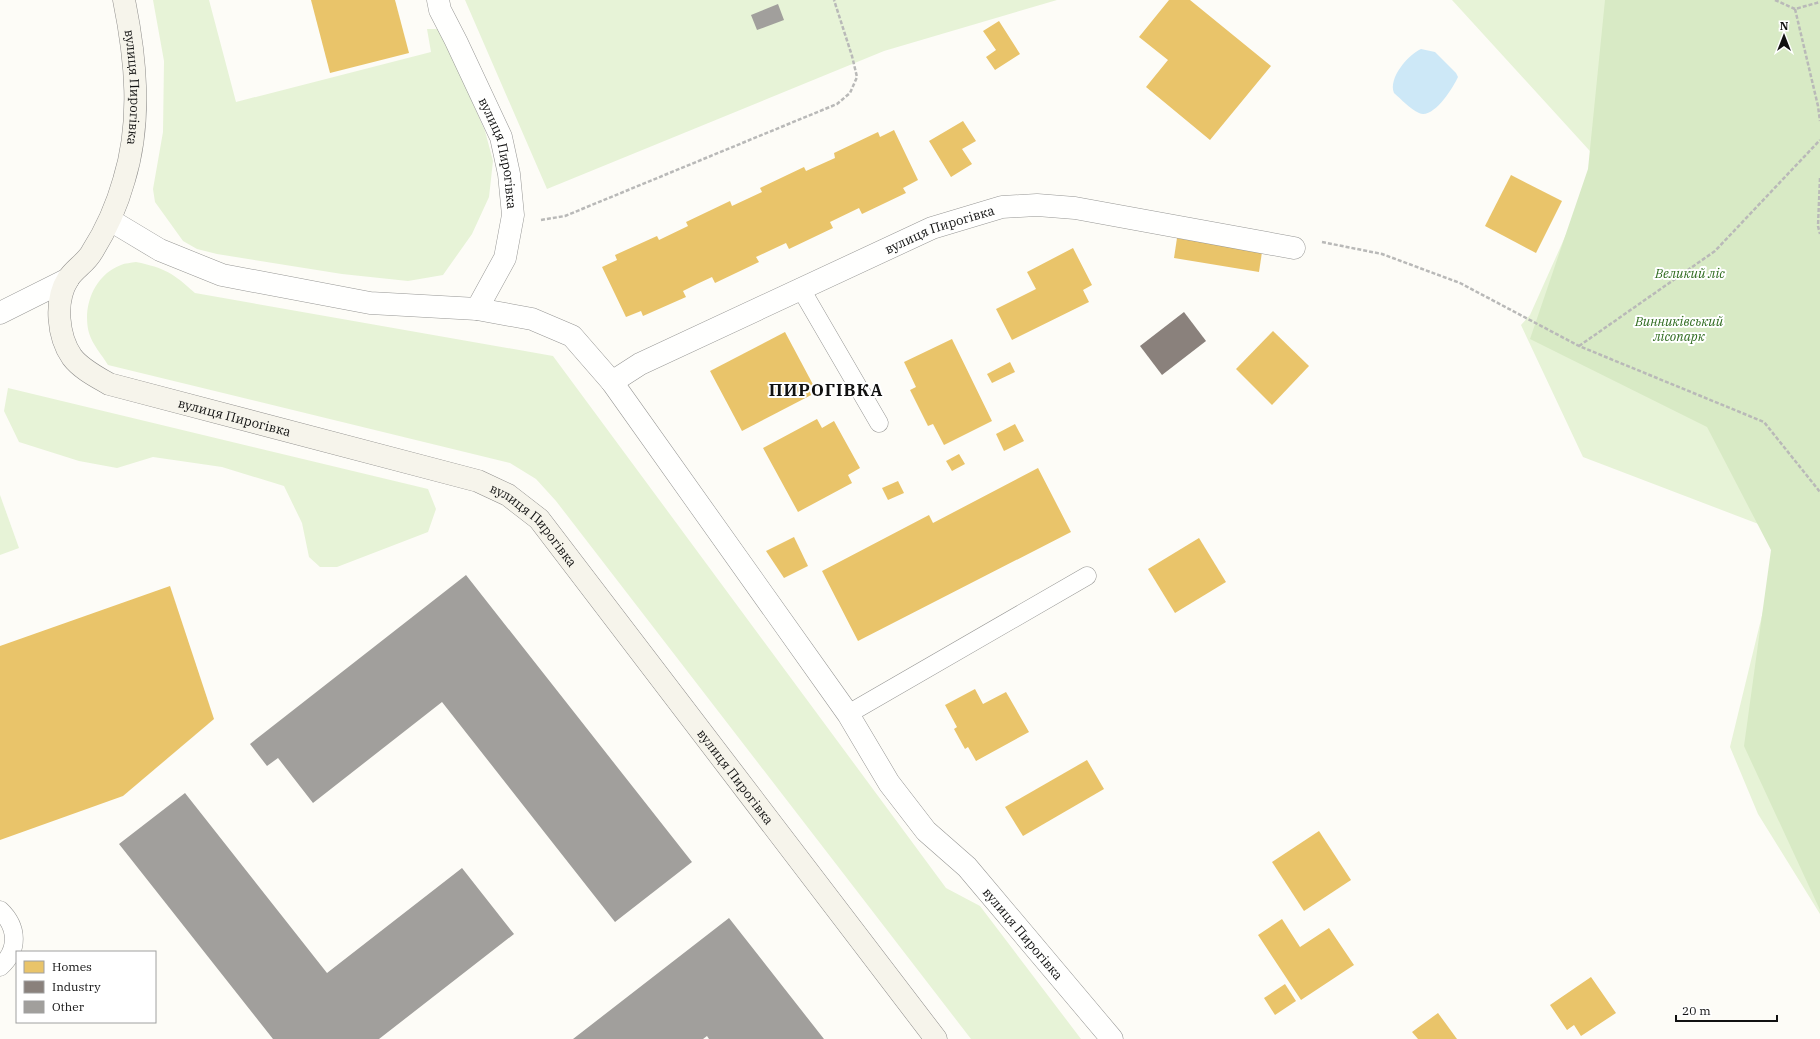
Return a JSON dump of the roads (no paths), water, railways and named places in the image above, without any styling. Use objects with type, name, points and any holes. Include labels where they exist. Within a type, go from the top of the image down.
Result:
[{"type":"street","name":"вулиця Пирогівка","points":[[124,0],[130,32],[136,105],[131,148],[125,180],[110,220],[92,254],[68,280],[62,294],[59,316],[62,337],[73,358],[91,374],[109,384],[478,481],[508,495],[539,519],[936,1039]]},
{"type":"street","name":"вулиця Пирогівка","points":[[438,0],[440,10],[501,137],[509,174],[513,215],[505,258],[477,308]]},
{"type":"street","name":"вулиця Пирогівка","points":[[612,382],[640,364],[932,228],[1002,207],[1037,204],[1075,208],[1294,248]]},
{"type":"street","name":"вулиця Пирогівка","points":[[110,220],[160,250],[222,275],[370,304],[477,308],[532,319],[572,336],[612,382],[848,714],[889,783],[926,831],[968,867],[1112,1039]]},
{"type":"street","points":[[0,313],[68,280]]},
{"type":"lane","points":[[801,289],[879,423]]},
{"type":"lane","points":[[848,714],[1087,576]]},
{"type":"lane","points":[[0,910],[8,917],[13,928],[14,940],[12,952],[6,962],[0,967]]},
{"type":"water","points":[[1421,49],[1435,52],[1456,73],[1458,77],[1442,102],[1430,112],[1424,114],[1419,113],[1406,104],[1394,93],[1393,87],[1396,74],[1400,68],[1410,56]]},
{"type":"district","name":"ПИРОГІВКА","points":[[826,390]]},
{"type":"park label","name":"Великий ліс","points":[[1690,273]]},
{"type":"park label","name":"Винниківський лісопарк","points":[[1679,328]]}]
